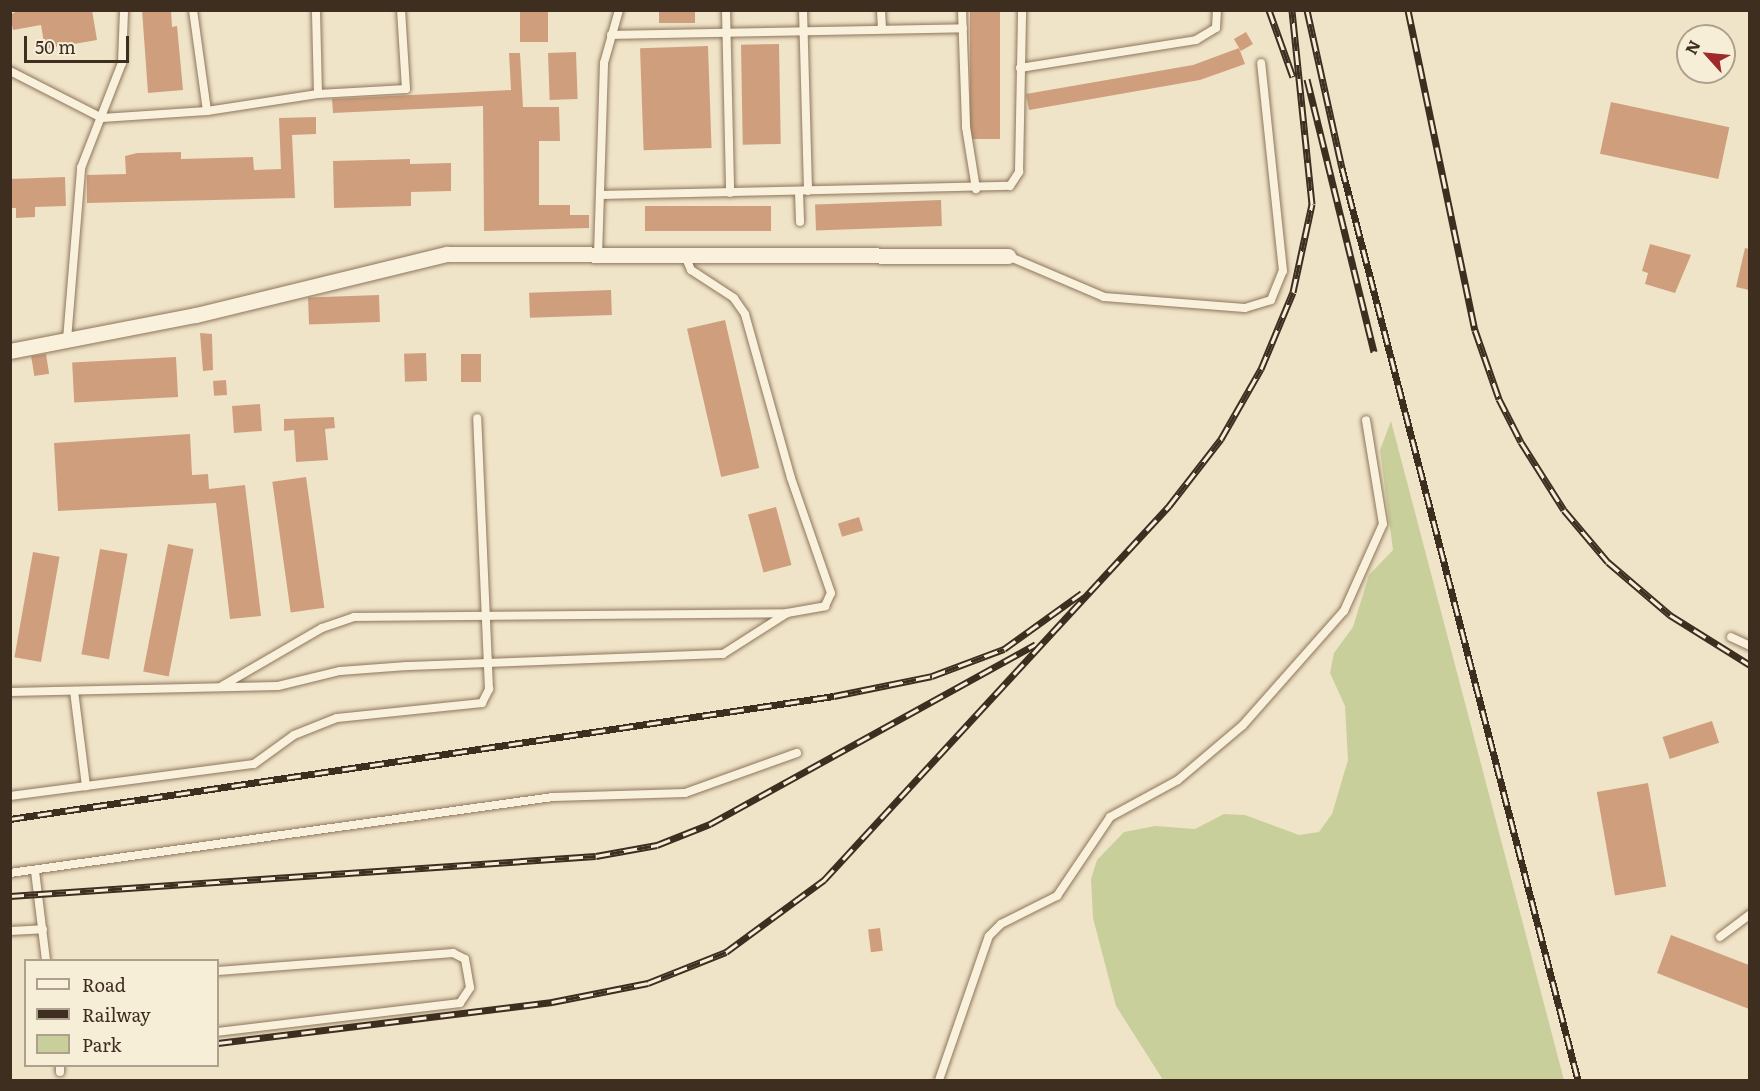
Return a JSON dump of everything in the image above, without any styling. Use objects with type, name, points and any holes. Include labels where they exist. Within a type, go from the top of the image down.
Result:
[{"type":"street","points":[[10,351],[67,342],[417,259],[472,253],[685,256],[1008,256]]},
{"type":"lane","points":[[67,342],[81,168],[122,63],[124,10]]},
{"type":"lane","points":[[193,10],[207,111]]},
{"type":"lane","points":[[316,10],[318,94]]},
{"type":"lane","points":[[10,71],[102,118],[207,111],[318,94],[406,89],[401,10]]},
{"type":"lane","points":[[598,255],[604,63],[619,10]]},
{"type":"lane","points":[[726,10],[730,193]]},
{"type":"lane","points":[[803,10],[808,191]]},
{"type":"lane","points":[[881,10],[882,29]]},
{"type":"lane","points":[[962,10],[966,127],[976,189]]},
{"type":"lane","points":[[600,195],[976,189],[1010,186],[1019,172],[1022,10]]},
{"type":"lane","points":[[1020,68],[1196,40],[1216,28],[1217,10]]},
{"type":"lane","points":[[611,35],[963,27]]},
{"type":"lane","points":[[1008,256],[1104,297],[1245,308],[1271,300],[1283,271],[1261,63]]},
{"type":"lane","points":[[799,192],[800,222]]},
{"type":"lane","points":[[221,687],[337,622],[378,615],[787,613],[825,606],[831,593],[790,478],[745,314],[734,298],[687,267],[685,256]]},
{"type":"lane","points":[[10,796],[254,764],[294,735],[337,718],[474,706],[486,697],[488,663],[477,418]]},
{"type":"lane","points":[[939,1080],[989,936],[1057,896],[1110,817],[1178,780],[1243,725],[1344,611],[1383,524],[1366,420]]},
{"type":"lane","points":[[10,692],[278,686],[340,671],[723,654],[787,613]]},
{"type":"lane","points":[[1731,637],[1749,646]]},
{"type":"lane","points":[[74,691],[86,786]]},
{"type":"lane","points":[[10,873],[553,797],[694,792],[797,753]]},
{"type":"lane","points":[[35,871],[46,959]]},
{"type":"lane","points":[[1720,937],[1749,914]]},
{"type":"lane","points":[[10,931],[42,929]]},
{"type":"lane","points":[[219,971],[453,953],[465,959],[470,988],[460,1003],[219,1032]]},
{"type":"green space","points":[[1391,421],[1564,1080],[1163,1080],[1116,1006],[1093,918],[1091,879],[1097,860],[1124,832],[1155,826],[1195,829],[1224,814],[1245,815],[1299,835],[1319,832],[1332,814],[1348,760],[1345,706],[1330,673],[1334,653],[1353,627],[1369,575],[1393,550],[1380,450]]},
{"type":"building","points":[[19,10],[92,10],[97,40],[45,49],[41,25],[13,30],[10,15]]},
{"type":"building","points":[[142,10],[171,10],[172,27],[177,26],[183,90],[148,93]]},
{"type":"building","points":[[520,10],[548,10],[548,42],[520,42]]},
{"type":"building","points":[[659,10],[695,10],[695,23],[659,23]]},
{"type":"building","points":[[970,10],[1000,10],[1000,139],[970,139]]},
{"type":"building","points":[[1246,32],[1253,44],[1241,51],[1234,39]]},
{"type":"building","points":[[779,44],[781,144],[743,145],[741,45]]},
{"type":"building","points":[[708,46],[712,148],[644,150],[640,48]]},
{"type":"building","points":[[1239,48],[1245,64],[1200,80],[1029,110],[1026,94],[1193,65]]},
{"type":"building","points":[[576,52],[578,99],[550,100],[548,53]]},
{"type":"building","points":[[509,53],[520,53],[523,107],[559,107],[560,141],[539,141],[539,205],[570,205],[570,215],[589,215],[589,228],[484,231],[483,106],[333,113],[332,99],[511,90]]},
{"type":"building","points":[[1611,102],[1729,127],[1718,179],[1600,154]]},
{"type":"building","points":[[316,117],[316,134],[292,135],[295,198],[87,203],[87,175],[126,174],[125,156],[137,153],[181,152],[181,159],[253,157],[254,170],[281,169],[279,118]]},
{"type":"building","points":[[410,159],[410,164],[451,163],[451,191],[411,192],[411,206],[334,208],[333,161]]},
{"type":"building","points":[[65,177],[66,206],[35,207],[35,217],[16,218],[16,208],[10,208],[10,179]]},
{"type":"building","points":[[941,200],[942,226],[816,230],[815,204]]},
{"type":"building","points":[[645,206],[771,206],[771,231],[645,231]]},
{"type":"building","points":[[1650,244],[1691,255],[1675,293],[1645,284],[1648,273],[1642,271]]},
{"type":"building","points":[[1745,248],[1749,249],[1749,290],[1736,287]]},
{"type":"building","points":[[611,290],[612,315],[530,318],[529,293]]},
{"type":"building","points":[[379,295],[380,322],[309,324],[308,297]]},
{"type":"building","points":[[725,320],[759,468],[721,477],[687,329]]},
{"type":"building","points":[[200,333],[212,334],[213,370],[203,371]]},
{"type":"building","points":[[426,353],[427,381],[405,382],[404,354]]},
{"type":"building","points":[[46,354],[49,374],[34,376],[31,356]]},
{"type":"building","points":[[461,354],[481,354],[481,382],[461,382]]},
{"type":"building","points":[[176,357],[178,397],[74,402],[72,362]]},
{"type":"building","points":[[226,380],[227,395],[214,396],[213,381]]},
{"type":"building","points":[[260,404],[262,431],[234,433],[232,406]]},
{"type":"building","points":[[334,417],[335,428],[325,429],[328,460],[296,462],[294,430],[284,431],[284,419]]},
{"type":"building","points":[[190,434],[192,475],[208,474],[209,489],[245,485],[261,616],[230,619],[216,503],[58,511],[54,443]]},
{"type":"building","points":[[306,477],[324,608],[291,612],[272,482]]},
{"type":"building","points":[[776,507],[792,565],[764,572],[748,515]]},
{"type":"building","points":[[859,517],[863,530],[842,537],[838,523]]},
{"type":"building","points":[[168,544],[194,549],[169,677],[143,672]]},
{"type":"building","points":[[100,549],[128,554],[109,659],[81,654]]},
{"type":"building","points":[[33,552],[60,557],[41,662],[14,657]]},
{"type":"building","points":[[1712,721],[1719,743],[1670,759],[1663,737]]},
{"type":"building","points":[[1648,783],[1666,886],[1615,895],[1597,792]]},
{"type":"building","points":[[880,928],[883,951],[871,952],[868,929]]},
{"type":"building","points":[[1671,935],[1749,965],[1749,1009],[1657,973]]},
{"type":"railway","points":[[1269,10],[1293,77]]},
{"type":"railway","points":[[219,1043],[552,1002],[648,983],[726,952],[824,880],[1169,506],[1221,439],[1261,369],[1293,292],[1312,204],[1292,10]]},
{"type":"railway","points":[[1307,10],[1342,168],[1578,1080]]},
{"type":"railway","points":[[1408,10],[1475,330],[1499,399],[1521,442],[1564,510],[1608,562],[1670,615],[1750,665]]},
{"type":"railway","points":[[1307,79],[1374,352]]},
{"type":"railway","points":[[10,819],[834,696],[932,676],[1004,649],[1082,593]]},
{"type":"railway","points":[[10,896],[596,856],[657,845],[710,824],[1036,644]]}]
